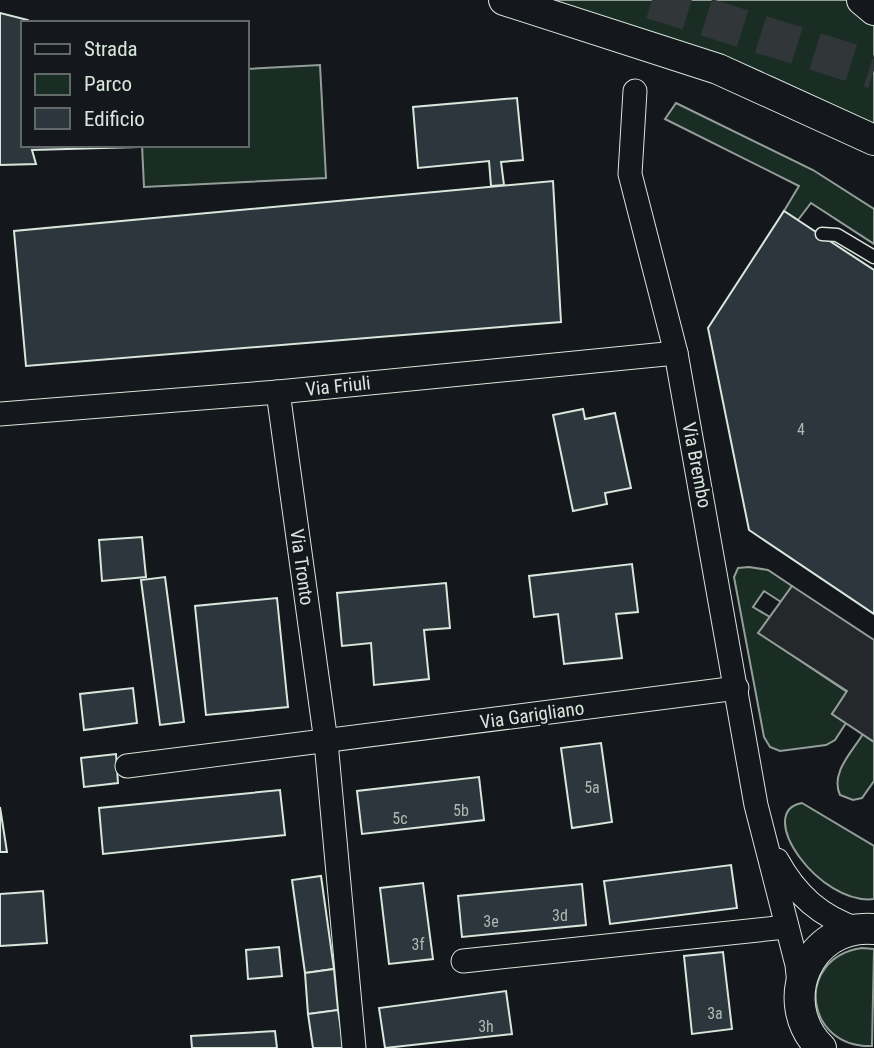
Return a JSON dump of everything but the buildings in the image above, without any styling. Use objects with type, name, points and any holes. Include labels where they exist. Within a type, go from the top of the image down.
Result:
[{"type":"street","points":[[504,0],[718,69],[874,140]]},
{"type":"street","points":[[862,0],[874,10]]},
{"type":"street","name":"Via Brembo","points":[[635,91],[630,174],[676,353],[756,805],[799,985]]},
{"type":"street","name":"Via Friuli","points":[[0,414],[278,392],[676,353]]},
{"type":"street","name":"Via Tronto","points":[[278,392],[326,742],[354,1048]]},
{"type":"street","name":"Via Garigliano","points":[[326,742],[737,688]]},
{"type":"street","points":[[127,766],[326,742]]},
{"type":"street","name":"Via Brembo","points":[[765,839],[796,890],[808,902],[834,919],[866,929]]},
{"type":"street","points":[[463,961],[786,927]]},
{"type":"street","points":[[812,1041],[799,1009],[799,985],[808,962],[818,949],[835,937],[866,929]]},
{"type":"lane","points":[[821,234],[837,235],[874,257]]},
{"type":"green space","points":[[536,0],[846,0],[874,21],[874,124],[772,77]]},
{"type":"green space","points":[[320,65],[326,178],[144,187],[142,147],[248,147],[248,69]]},
{"type":"green space","points":[[676,103],[813,170],[874,209],[874,244],[811,203],[798,220],[784,211],[799,186],[665,119]]},
{"type":"green space","points":[[738,568],[768,570],[792,586],[781,602],[764,591],[753,607],[770,617],[759,633],[847,692],[832,714],[846,723],[835,740],[826,745],[780,751],[770,747],[764,737],[734,577]]},
{"type":"green space","points":[[863,734],[874,742],[874,781],[862,798],[853,800],[840,795],[838,779],[844,763]]},
{"type":"green space","points":[[802,803],[874,846],[874,899],[853,897],[833,888],[799,857],[789,839],[785,823],[789,810]]},
{"type":"green space","points":[[862,948],[874,949],[872,1046],[849,1043],[832,1033],[821,1019],[816,1001],[817,984],[825,968],[840,955]]},
{"type":"shaded area","points":[[792,586],[874,640],[874,742],[832,714],[847,691],[758,633]]},
{"type":"tunnel","points":[[652,0],[874,70]]}]
